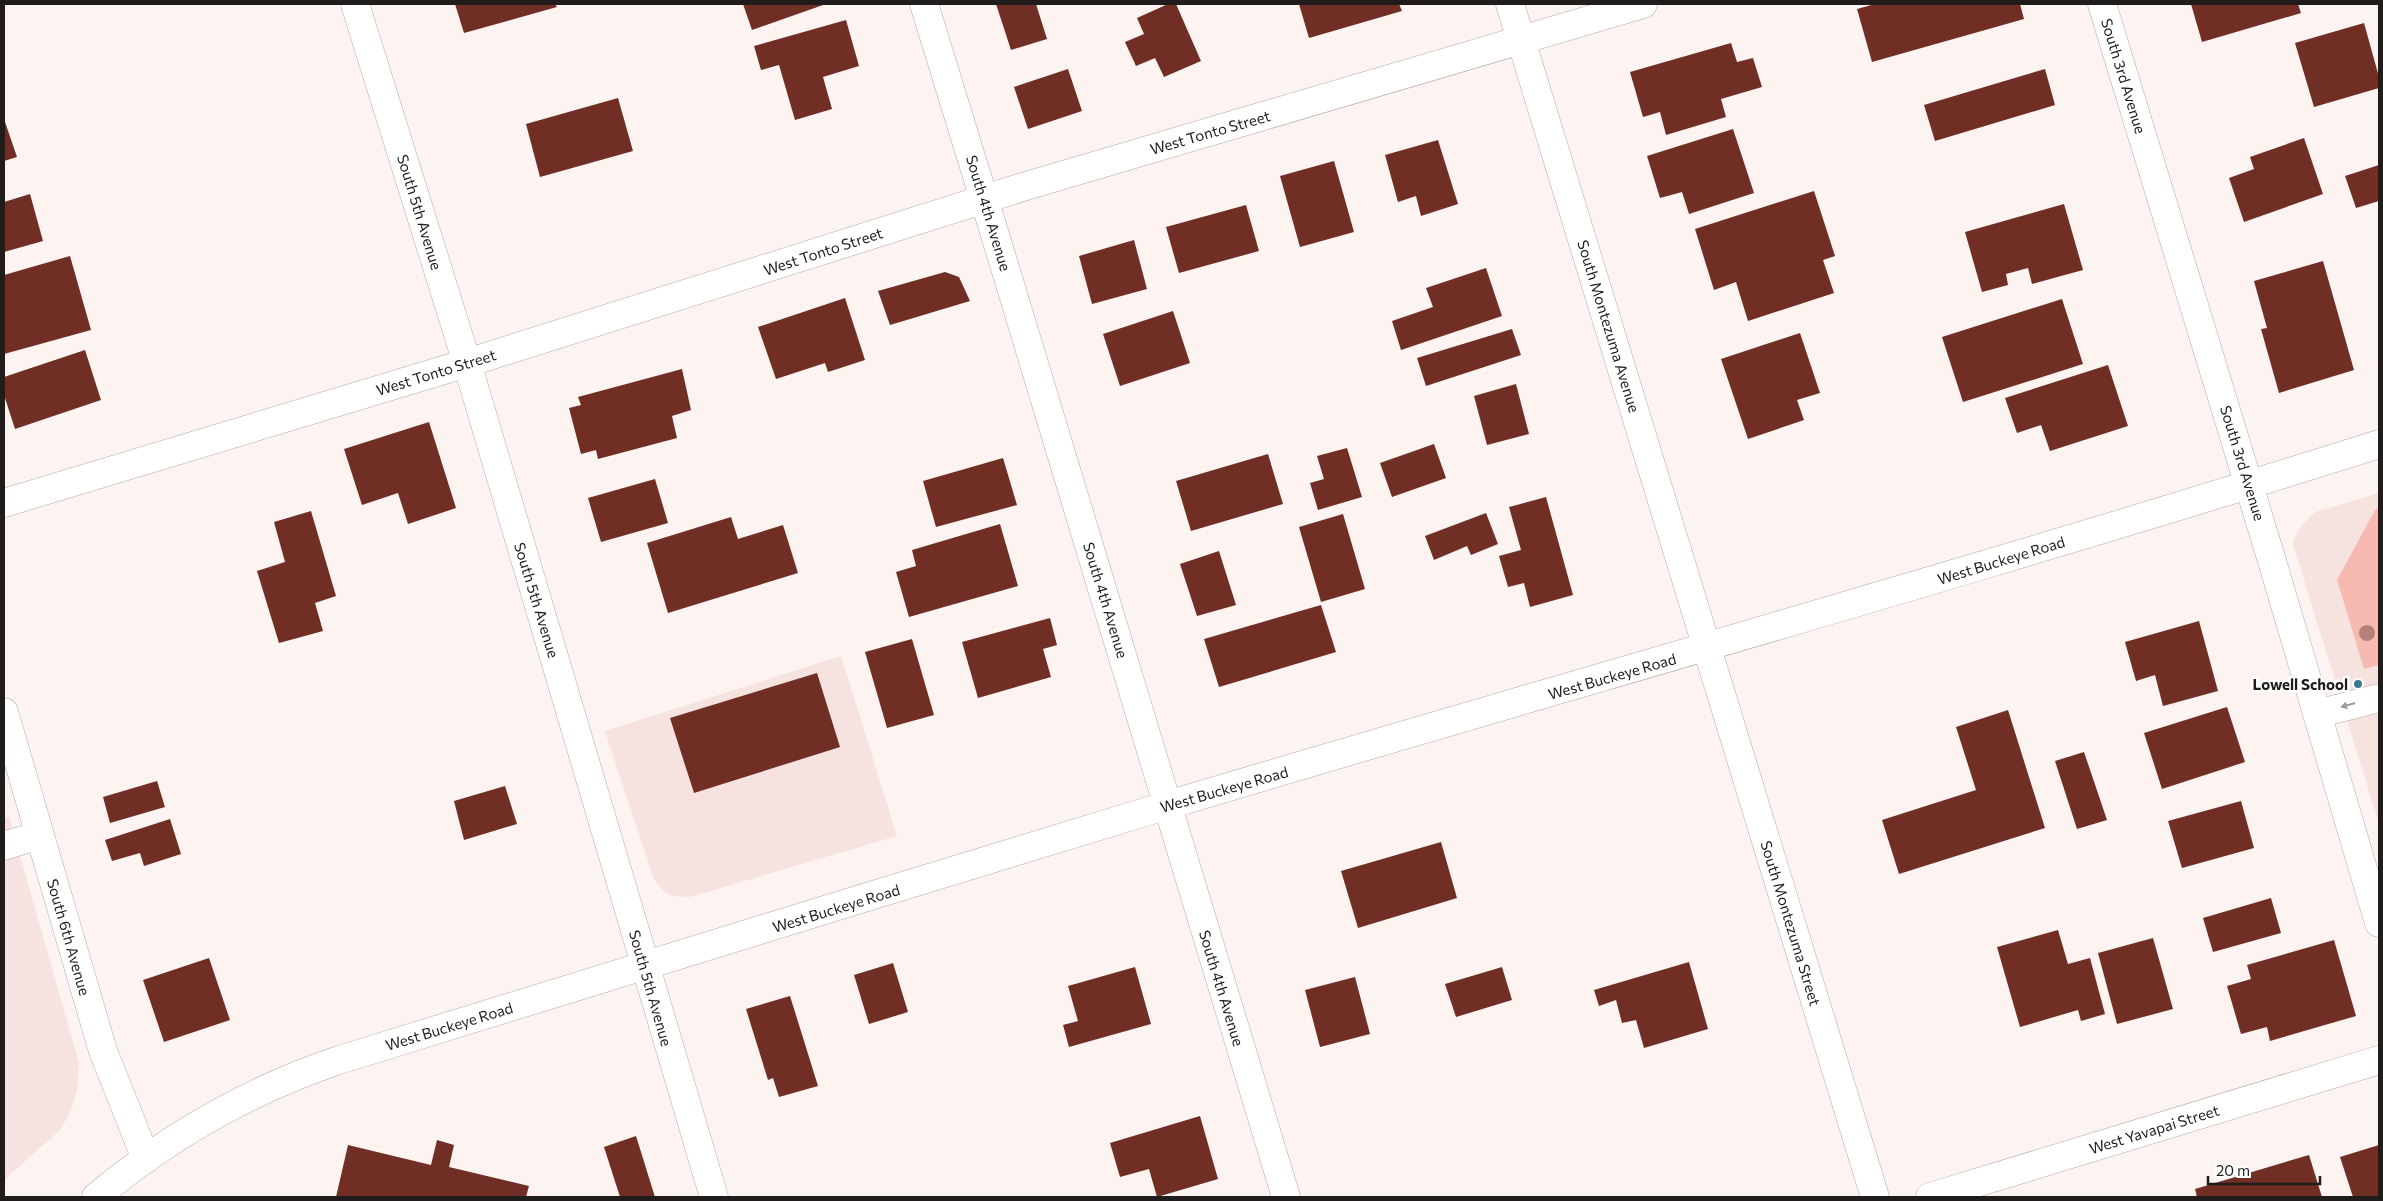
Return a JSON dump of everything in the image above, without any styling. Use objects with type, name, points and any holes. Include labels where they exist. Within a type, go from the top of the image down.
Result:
[{"type":"street","name":"South 5th Avenue","points":[[355,4],[467,363],[714,1197]]},
{"type":"street","name":"South 4th Avenue","points":[[924,4],[985,199],[1286,1197]]},
{"type":"street","name":"South Montezuma Avenue","points":[[1510,4],[1707,648]]},
{"type":"street","name":"West Tonto Street","points":[[4,503],[467,363],[985,199],[1643,4]]},
{"type":"street","name":"South 3rd Avenue","points":[[2102,4],[2249,486],[2379,923]]},
{"type":"street","name":"West Buckeye Road","points":[[96,1197],[146,1159],[216,1113],[304,1072],[1167,806],[1707,648],[2249,486],[2379,444]]},
{"type":"street","name":"South Montezuma Street","points":[[1707,648],[1875,1197]]},
{"type":"street","points":[[2317,714],[2379,698]]},
{"type":"street","name":"South 6th Avenue","points":[[4,712],[103,1052],[146,1159]]},
{"type":"street","points":[[4,846],[39,835]]},
{"type":"street","name":"West Yavapai Street","points":[[1930,1197],[2379,1060]]},
{"type":"shaded area","name":"Lowell School","points":[[2379,493],[2379,824],[2293,544],[2298,530],[2315,512]]},
{"type":"shaded area","points":[[2379,508],[2379,665],[2364,669],[2337,580],[2375,510]]},
{"type":"shaded area","points":[[841,656],[897,836],[690,897],[672,896],[662,890],[654,879],[605,731]]},
{"type":"shaded area","points":[[9,817],[79,1063],[77,1090],[72,1108],[61,1129],[4,1180],[4,818]]},
{"type":"building","points":[[455,4],[555,4],[557,7],[464,33]]},
{"type":"building","points":[[743,4],[826,4],[752,30]]},
{"type":"building","points":[[996,4],[1036,4],[1047,39],[1011,50]]},
{"type":"building","points":[[1168,4],[1176,4],[1201,61],[1164,77],[1155,58],[1136,66],[1125,42],[1144,34],[1137,18]]},
{"type":"building","points":[[1299,4],[1399,4],[1402,11],[1309,38]]},
{"type":"building","points":[[1875,4],[2020,4],[2024,19],[1872,62],[1857,9]]},
{"type":"building","points":[[2191,4],[2298,4],[2301,13],[2202,42]]},
{"type":"building","points":[[846,20],[859,66],[823,77],[832,109],[795,120],[779,65],[761,70],[754,46]]},
{"type":"building","points":[[2364,23],[2379,77],[2379,88],[2314,107],[2295,43]]},
{"type":"building","points":[[1731,43],[1737,62],[1753,58],[1762,87],[1721,99],[1726,117],[1666,135],[1660,112],[1643,117],[1630,72]]},
{"type":"building","points":[[1068,69],[1082,111],[1028,129],[1014,87]]},
{"type":"building","points":[[2045,69],[2055,105],[1935,141],[1924,105]]},
{"type":"building","points":[[618,98],[633,151],[540,177],[526,124]]},
{"type":"building","points":[[4,119],[17,157],[4,161]]},
{"type":"building","points":[[1733,129],[1754,193],[1689,214],[1682,192],[1660,198],[1647,156]]},
{"type":"building","points":[[2304,138],[2323,194],[2244,222],[2229,178],[2254,169],[2250,157]]},
{"type":"building","points":[[1438,140],[1458,204],[1421,216],[1416,196],[1398,202],[1385,155]]},
{"type":"building","points":[[1334,161],[1354,232],[1300,247],[1280,176]]},
{"type":"building","points":[[2379,165],[2379,201],[2356,208],[2345,176]]},
{"type":"building","points":[[1814,191],[1835,256],[1823,260],[1834,293],[1748,321],[1736,282],[1714,290],[1695,229]]},
{"type":"building","points":[[30,194],[43,241],[4,252],[4,202]]},
{"type":"building","points":[[2064,204],[2083,270],[2032,284],[2028,268],[2006,274],[2008,285],[1982,292],[1965,232]]},
{"type":"building","points":[[1246,205],[1259,251],[1179,273],[1166,227]]},
{"type":"building","points":[[1134,240],[1147,289],[1092,304],[1079,256]]},
{"type":"building","points":[[70,256],[91,330],[4,354],[4,275]]},
{"type":"building","points":[[2323,261],[2354,370],[2279,393],[2261,329],[2267,328],[2254,281]]},
{"type":"building","points":[[1486,268],[1502,316],[1401,350],[1392,321],[1433,307],[1426,288]]},
{"type":"building","points":[[945,272],[959,277],[970,301],[890,325],[878,291]]},
{"type":"building","points":[[845,298],[865,360],[828,372],[825,363],[776,379],[758,327]]},
{"type":"building","points":[[2062,299],[2083,364],[1963,402],[1942,337]]},
{"type":"building","points":[[1173,311],[1190,363],[1120,386],[1103,334]]},
{"type":"building","points":[[1512,329],[1521,355],[1426,386],[1417,358]]},
{"type":"building","points":[[1800,333],[1820,393],[1797,400],[1804,420],[1748,439],[1721,359]]},
{"type":"building","points":[[85,350],[101,400],[15,429],[4,395],[4,377]]},
{"type":"building","points":[[2108,365],[2128,426],[2050,451],[2041,425],[2017,433],[2005,398]]},
{"type":"building","points":[[682,369],[691,410],[672,416],[677,438],[598,459],[596,450],[581,454],[569,408],[581,405],[578,397]]},
{"type":"building","points":[[1516,384],[1529,434],[1487,445],[1474,396]]},
{"type":"building","points":[[429,422],[456,508],[408,524],[398,493],[362,505],[344,449]]},
{"type":"building","points":[[1434,444],[1446,478],[1392,497],[1380,463]]},
{"type":"building","points":[[1347,448],[1362,497],[1318,510],[1310,483],[1324,479],[1317,456]]},
{"type":"building","points":[[1268,454],[1283,504],[1191,531],[1176,481]]},
{"type":"building","points":[[1003,458],[1017,505],[936,527],[923,481]]},
{"type":"building","points":[[655,479],[668,523],[601,542],[588,498]]},
{"type":"building","points":[[1546,497],[1573,595],[1530,607],[1524,583],[1508,587],[1499,556],[1521,550],[1509,507]]},
{"type":"building","points":[[311,511],[336,596],[315,603],[323,631],[279,643],[257,571],[285,562],[274,522]]},
{"type":"building","points":[[1486,513],[1498,544],[1471,555],[1467,546],[1434,560],[1425,536]]},
{"type":"building","points":[[1343,514],[1365,589],[1321,602],[1299,527]]},
{"type":"building","points":[[731,517],[738,539],[783,525],[798,573],[668,613],[647,543]]},
{"type":"building","points":[[1000,524],[1018,586],[909,617],[896,572],[916,566],[912,550]]},
{"type":"building","points":[[1219,551],[1236,605],[1197,616],[1180,564]]},
{"type":"building","points":[[1321,605],[1336,652],[1219,687],[1204,639]]},
{"type":"building","points":[[1050,618],[1057,645],[1043,649],[1051,677],[978,698],[962,642]]},
{"type":"building","points":[[2199,621],[2218,691],[2163,706],[2155,675],[2136,681],[2125,642]]},
{"type":"building","points":[[912,639],[934,715],[887,728],[865,652]]},
{"type":"building","points":[[817,673],[840,747],[694,793],[670,718]]},
{"type":"building","points":[[2227,707],[2245,762],[2162,789],[2144,733]]},
{"type":"building","points":[[2008,710],[2045,828],[1899,874],[1882,820],[1976,790],[1956,727]]},
{"type":"building","points":[[2084,752],[2107,820],[2077,829],[2055,761]]},
{"type":"building","points":[[157,781],[165,807],[110,823],[103,797]]},
{"type":"building","points":[[505,786],[517,824],[464,840],[454,801]]},
{"type":"building","points":[[2241,801],[2254,848],[2182,868],[2168,821]]},
{"type":"building","points":[[170,819],[181,854],[144,866],[140,853],[112,861],[105,840]]},
{"type":"building","points":[[1441,842],[1457,898],[1358,928],[1341,871]]},
{"type":"building","points":[[2271,898],[2281,933],[2213,952],[2203,918]]},
{"type":"building","points":[[2058,930],[2068,964],[2090,958],[2105,1014],[2081,1021],[2078,1010],[2020,1027],[1997,947]]},
{"type":"building","points":[[2153,938],[2173,1009],[2117,1024],[2098,953]]},
{"type":"building","points":[[2334,940],[2356,1016],[2270,1041],[2267,1027],[2241,1034],[2227,986],[2251,979],[2247,965]]},
{"type":"building","points":[[209,958],[230,1020],[164,1042],[143,980]]},
{"type":"building","points":[[1689,962],[1708,1029],[1644,1048],[1636,1020],[1622,1023],[1616,1000],[1599,1006],[1594,990]]},
{"type":"building","points":[[893,963],[908,1012],[869,1024],[854,975]]},
{"type":"building","points":[[1135,967],[1151,1024],[1069,1047],[1063,1025],[1078,1021],[1068,986]]},
{"type":"building","points":[[1502,967],[1512,1000],[1456,1017],[1445,984]]},
{"type":"building","points":[[1355,977],[1370,1034],[1320,1047],[1305,990]]},
{"type":"building","points":[[790,996],[818,1086],[779,1097],[773,1078],[768,1080],[746,1009]]},
{"type":"building","points":[[1200,1116],[1218,1179],[1157,1197],[1149,1169],[1120,1177],[1110,1143]]},
{"type":"building","points":[[636,1136],[655,1197],[620,1197],[604,1147]]},
{"type":"building","points":[[437,1140],[454,1145],[449,1167],[529,1186],[526,1197],[336,1197],[348,1145],[431,1165]]},
{"type":"building","points":[[2379,1145],[2379,1197],[2353,1197],[2340,1157]]},
{"type":"building","points":[[2309,1155],[2322,1197],[2197,1197],[2195,1189]]},
{"type":"place","name":"Lowell School","points":[[2358,684]]}]
